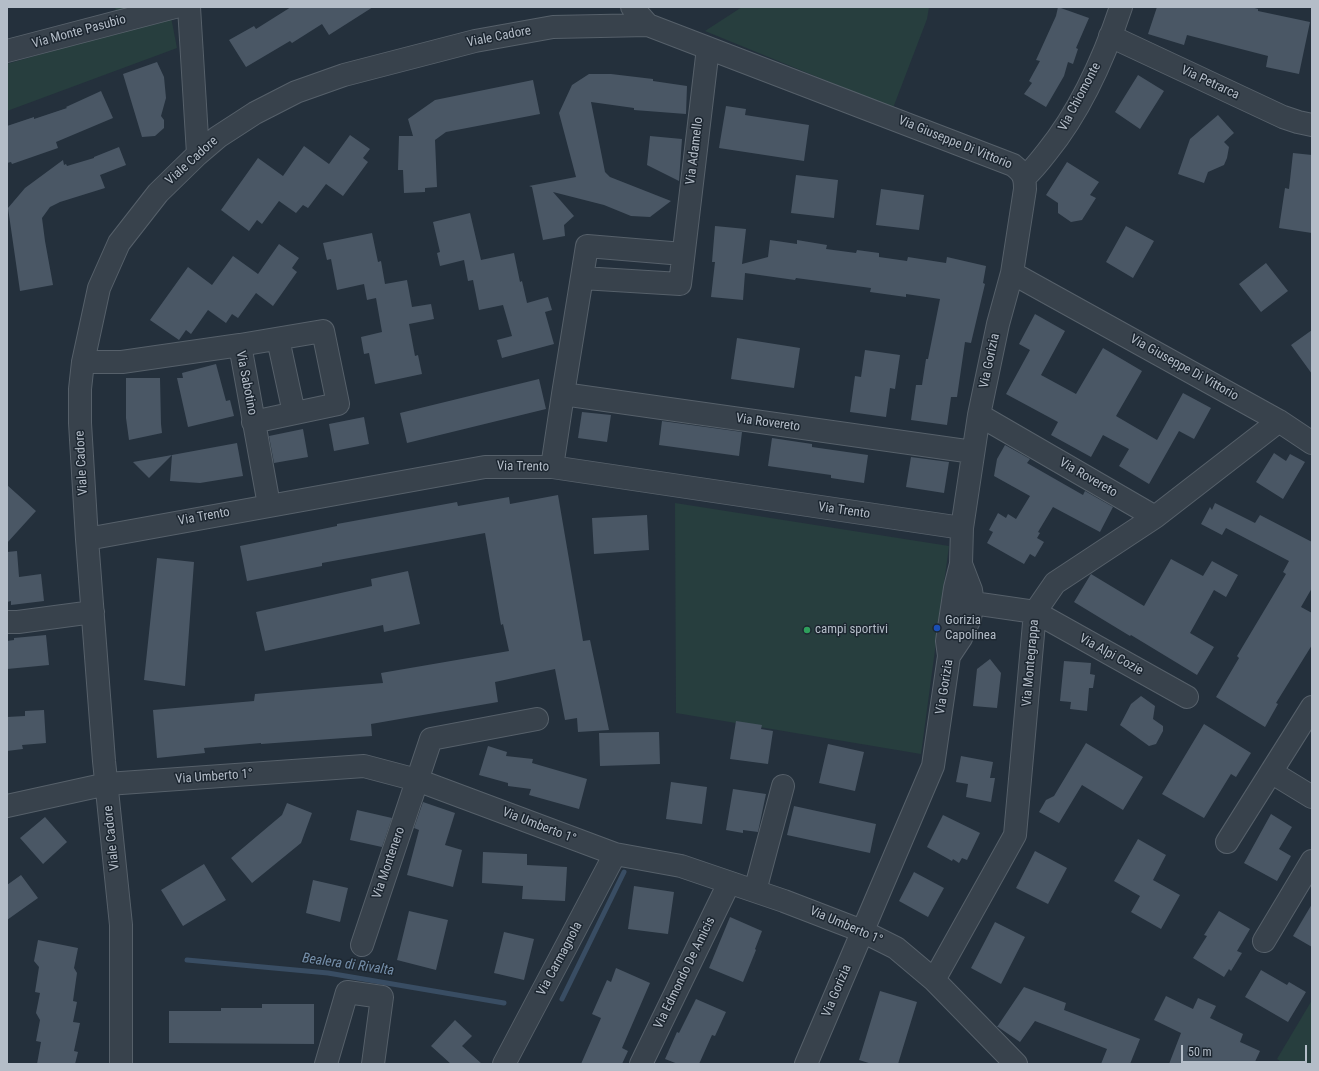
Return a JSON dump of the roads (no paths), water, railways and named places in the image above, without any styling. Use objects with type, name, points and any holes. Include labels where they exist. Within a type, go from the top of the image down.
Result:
[{"type":"street","name":"Via Monte Pasubio","points":[[7,51],[175,7]]},
{"type":"street","points":[[189,7],[198,154]]},
{"type":"street","name":"Via Giuseppe Di Vittorio","points":[[632,7],[648,25],[1012,165],[1020,170],[1025,177],[1025,189],[1012,273],[1279,421],[1312,443]]},
{"type":"street","name":"Via Chiomonte","points":[[1025,177],[1032,171],[1060,136],[1088,87],[1121,7]]},
{"type":"street","name":"Viale Cadore","points":[[121,1064],[121,925],[107,784],[87,539],[80,423],[80,389],[83,362],[98,288],[119,243],[158,193],[198,154],[218,137],[255,113],[296,92],[344,75],[475,41],[553,27],[648,25]]},
{"type":"street","name":"Via Petrarca","points":[[1110,36],[1283,117],[1312,125]]},
{"type":"street","name":"Via Adamello","points":[[582,278],[680,284],[708,48]]},
{"type":"street","points":[[552,468],[587,246],[683,254]]},
{"type":"street","name":"Via Gorizia","points":[[806,1064],[933,766],[949,656],[970,618],[972,603],[971,590],[961,564],[962,528],[979,415],[998,324],[1012,273]]},
{"type":"street","points":[[240,345],[323,331],[338,404],[253,422]]},
{"type":"street","points":[[278,339],[294,413]]},
{"type":"street","name":"Via Sabotino","points":[[83,362],[122,362],[240,345],[269,505]]},
{"type":"street","name":"Via Rovereto","points":[[563,394],[973,452]]},
{"type":"street","name":"Via Rovereto","points":[[979,415],[1155,517]]},
{"type":"street","name":"Via Montegrappa","points":[[934,980],[1015,835],[1035,612],[1055,583],[1155,517],[1279,421]]},
{"type":"street","name":"Via Trento","points":[[87,539],[485,467],[552,468],[962,528]]},
{"type":"street","points":[[949,656],[947,641],[955,588],[961,564]]},
{"type":"street","points":[[972,603],[1035,612]]},
{"type":"street","points":[[7,622],[18,622],[93,612]]},
{"type":"street","name":"Via Alpi Cozie","points":[[1035,612],[1187,697]]},
{"type":"street","points":[[1228,842],[1312,707]]},
{"type":"street","name":"Via Montenero","points":[[362,945],[431,739],[536,719]]},
{"type":"street","name":"Via Umberto 1°","points":[[7,806],[107,784],[364,766],[417,780],[615,854],[681,866],[784,900],[862,931],[896,948],[934,980],[1016,1064]]},
{"type":"street","points":[[1271,772],[1312,797]]},
{"type":"street","points":[[755,891],[782,786]]},
{"type":"street","name":"Via Carmagnola","points":[[504,1064],[615,854]]},
{"type":"street","points":[[1264,941],[1312,862]]},
{"type":"street","name":"Via Edmondo De Amicis","points":[[641,1064],[729,883]]},
{"type":"street","points":[[326,1064],[347,992],[382,997],[373,1064]]},
{"type":"waterway","name":"Bealera di Rivalta","points":[[562,999],[624,872]]},
{"type":"waterway","name":"Bealera di Rivalta","points":[[187,960],[328,973],[504,1003]]},
{"type":"place","name":"Gorizia Capolinea","points":[[937,628]]},
{"type":"place","name":"campi sportivi","points":[[807,630]]}]
